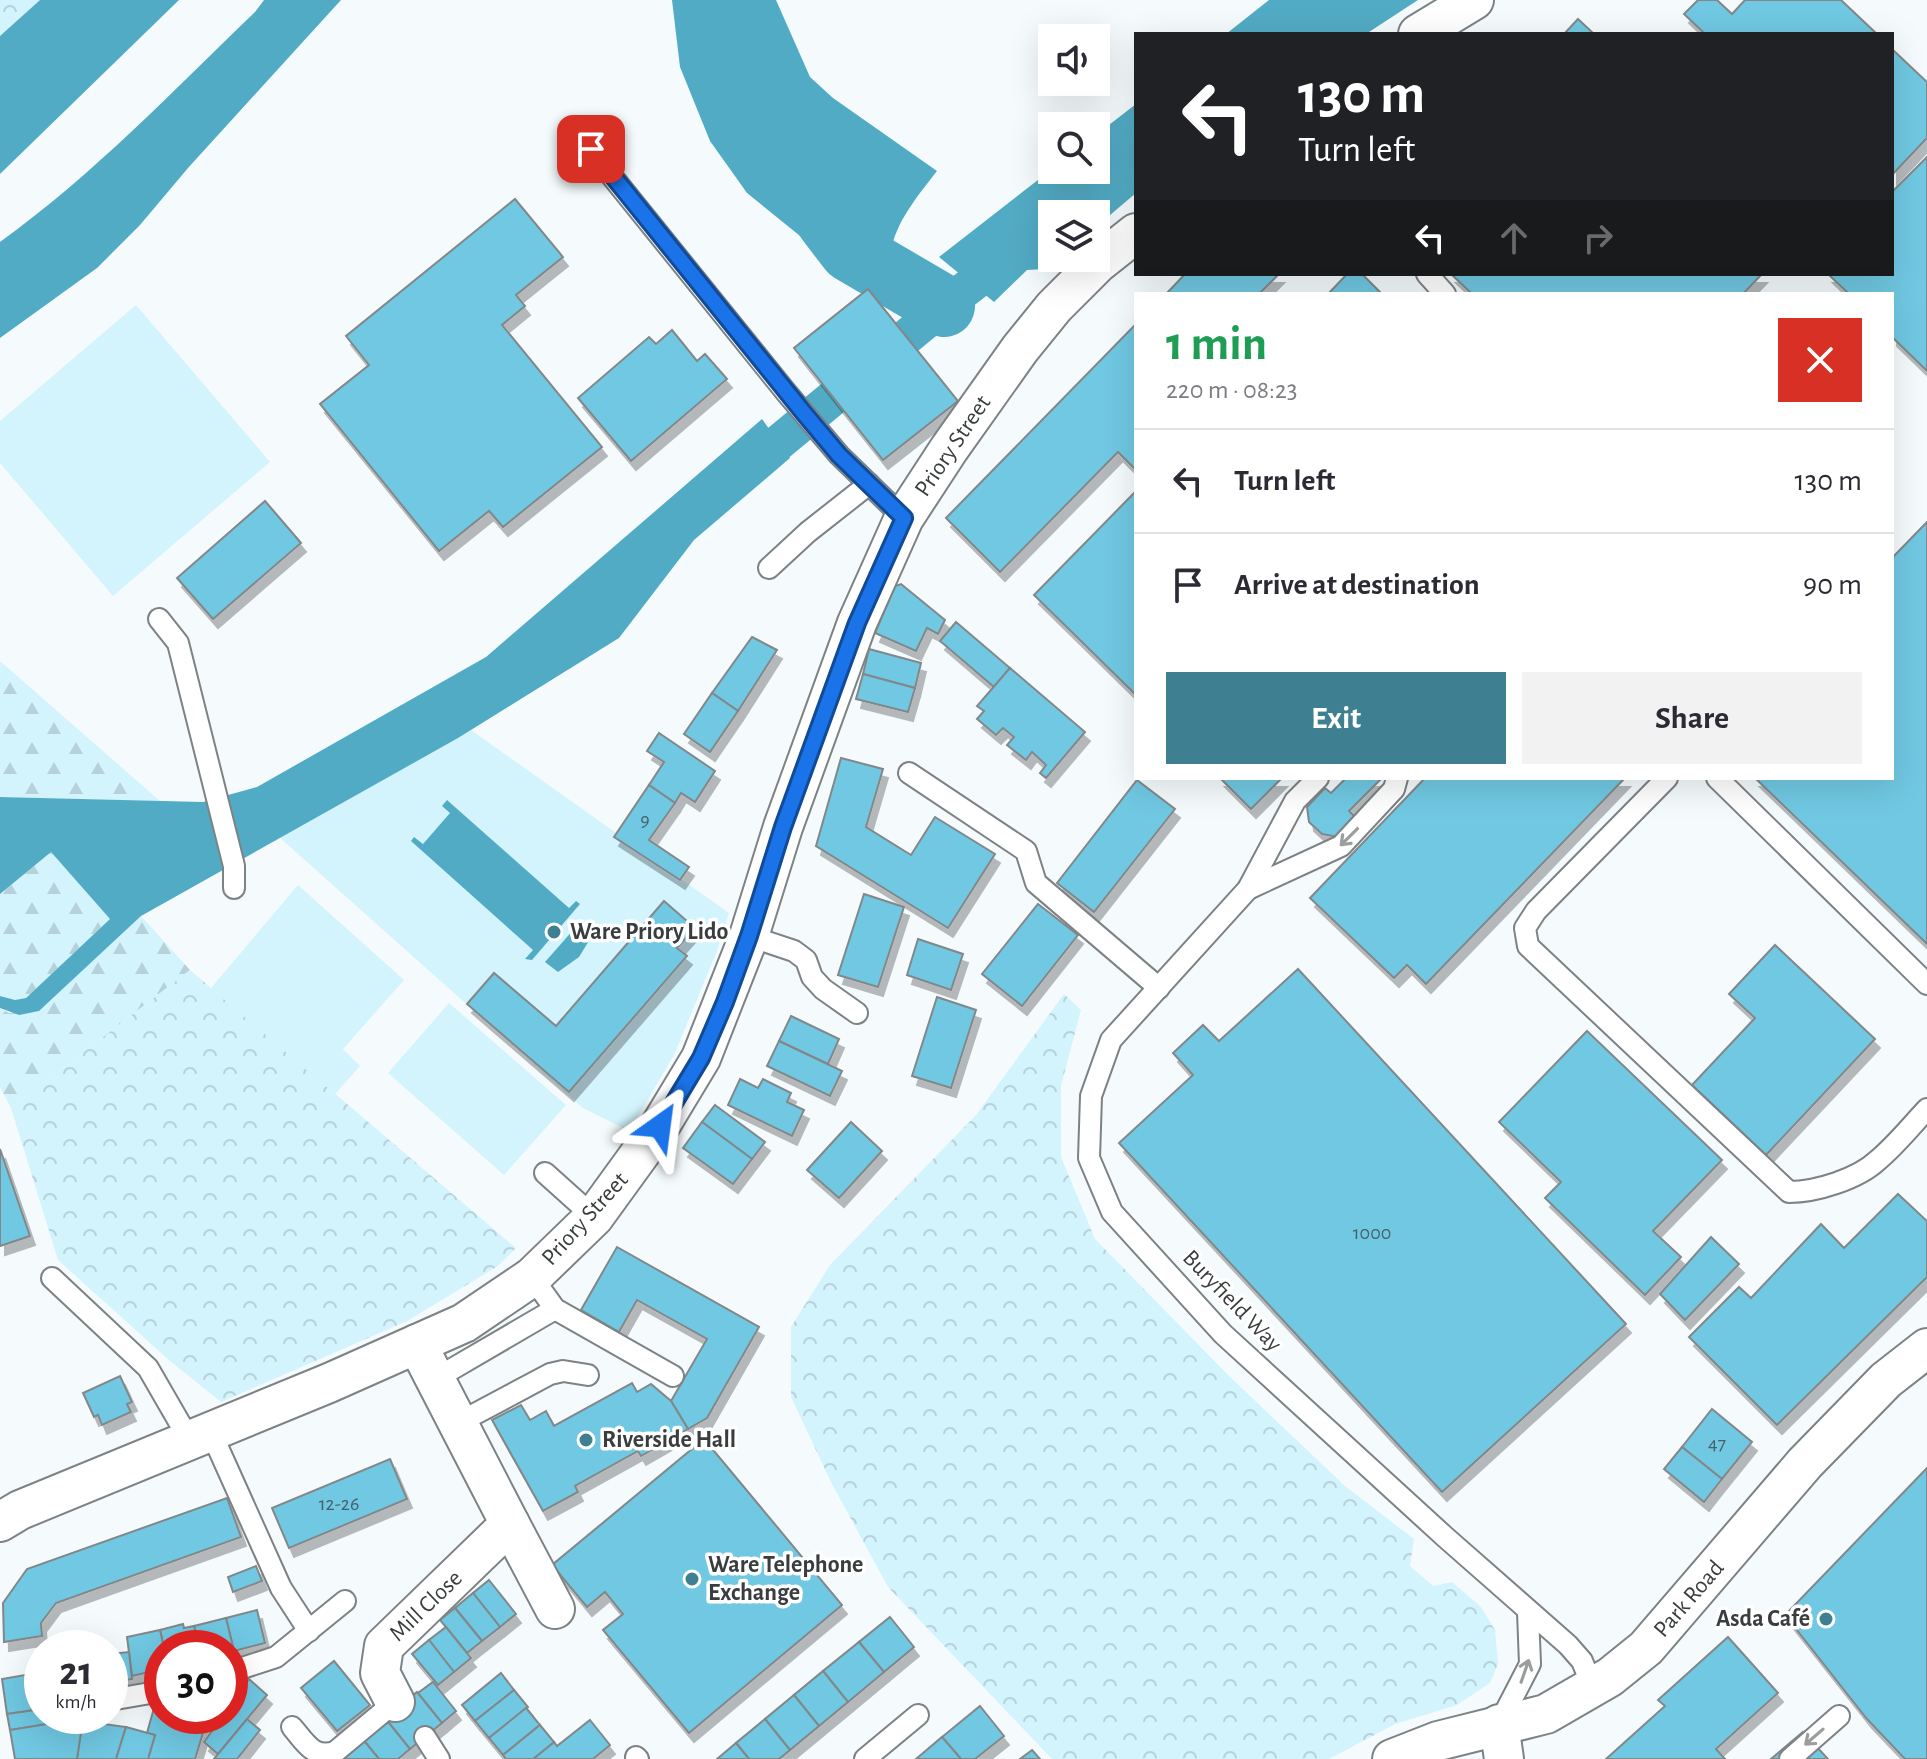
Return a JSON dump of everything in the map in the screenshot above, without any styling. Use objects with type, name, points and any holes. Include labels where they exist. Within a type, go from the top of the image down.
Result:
[{"type":"street","points":[[1421,32],[1474,0]]},
{"type":"street","name":"Priory Street","points":[[0,1522],[20,1510],[329,1383],[464,1323],[532,1277],[594,1217],[660,1126],[701,1058],[749,936],[783,827],[857,623],[904,518],[1020,349],[1076,285],[1134,235]]},
{"type":"street","points":[[417,1344],[555,1609]]},
{"type":"street","name":"Park Road","points":[[1392,1759],[1438,1741],[1501,1742],[1593,1688],[1646,1648],[1805,1463],[1886,1380],[1927,1348]]},
{"type":"street","name":"Mill Close","points":[[397,1704],[380,1673],[384,1646],[510,1524]]},
{"type":"lane","points":[[573,128],[839,455],[904,518]]},
{"type":"lane","points":[[1429,276],[1443,292]]},
{"type":"lane","points":[[769,568],[808,532],[869,484]]},
{"type":"lane","points":[[159,619],[178,643],[234,866],[234,888]]},
{"type":"lane","points":[[909,773],[1026,851],[1036,883],[1159,988]]},
{"type":"lane","points":[[1248,889],[1295,801],[1316,780]]},
{"type":"lane","points":[[1248,889],[1341,846],[1394,789],[1396,780]]},
{"type":"lane","points":[[1665,780],[1536,911],[1525,928],[1528,946],[1789,1192],[1808,1192],[1876,1163],[1927,1109]]},
{"type":"lane","points":[[1719,780],[1927,984]]},
{"type":"lane","name":"Buryfield Way","points":[[1248,889],[1111,1040],[1091,1096],[1089,1158],[1112,1212],[1223,1334],[1568,1645],[1582,1661],[1593,1688]]},
{"type":"lane","points":[[749,936],[794,951],[806,960],[812,977],[823,989],[857,1013]]},
{"type":"lane","points":[[545,1173],[594,1217]]},
{"type":"lane","points":[[532,1277],[555,1309],[673,1376]]},
{"type":"lane","points":[[52,1278],[148,1368],[200,1434],[281,1588],[309,1631]]},
{"type":"lane","points":[[435,1379],[555,1309]]},
{"type":"lane","points":[[458,1423],[550,1374],[563,1371],[588,1375]]},
{"type":"lane","points":[[248,1666],[276,1657],[345,1601]]},
{"type":"lane","points":[[1501,1742],[1530,1664],[1528,1612]]},
{"type":"lane","points":[[292,1727],[312,1751],[324,1755],[335,1752],[397,1704]]},
{"type":"lane","points":[[865,1759],[918,1715]]},
{"type":"lane","points":[[1790,1759],[1839,1716]]},
{"type":"lane","points":[[425,1737],[439,1759]]},
{"type":"green space","points":[[0,0],[40,0],[0,36]]},
{"type":"green space","points":[[136,305],[270,462],[113,596],[0,463],[0,421]]},
{"type":"green space","points":[[0,661],[160,801],[0,797]]},
{"type":"green space","name":"Ware Priory Lido","points":[[471,730],[729,913],[717,951],[674,1055],[629,1131],[583,1108],[279,837]]},
{"type":"green space","points":[[51,852],[110,919],[26,998],[15,1000],[0,996],[0,894]]},
{"type":"green space","points":[[298,885],[404,980],[343,1049],[360,1066],[335,1094],[211,988]]},
{"type":"green space","points":[[141,916],[190,970],[11,1108],[0,1087],[0,1008],[9,1013],[39,1011]]},
{"type":"green space","points":[[190,970],[516,1248],[498,1266],[407,1321],[221,1402],[170,1361],[58,1260],[11,1108]]},
{"type":"green space","points":[[1064,994],[1081,1010],[1061,1086],[1061,1157],[1095,1239],[1230,1377],[1345,1486],[1414,1539],[1410,1566],[1433,1586],[1452,1582],[1481,1607],[1495,1630],[1498,1664],[1490,1683],[1457,1705],[1395,1724],[1329,1759],[1052,1759],[888,1587],[832,1484],[791,1397],[791,1327],[830,1265],[976,1115]]},
{"type":"green space","points":[[449,1003],[566,1105],[504,1175],[388,1073]]},
{"type":"water","points":[[40,0],[179,0],[0,174],[0,36]]},
{"type":"water","points":[[264,0],[341,0],[140,225],[97,268],[0,338],[0,242],[100,161]]},
{"type":"water","points":[[672,0],[776,0],[810,77],[833,98],[937,171],[908,210],[897,231],[890,254],[899,269],[885,281],[847,269],[810,244],[747,193],[710,141],[680,67]]},
{"type":"water","points":[[1269,0],[1418,0],[1369,32],[1229,32]]},
{"type":"water","points":[[1134,106],[1134,195],[1110,215],[1110,200],[1038,200],[1038,269],[1027,270],[994,302],[939,257],[1038,180],[1038,184],[1110,184],[1110,124]]},
{"type":"water","points":[[762,419],[790,458],[694,540],[619,638],[458,738],[141,916],[39,1011],[19,1015],[0,1008],[0,996],[15,1000],[26,998],[110,919],[51,852],[0,894],[0,797],[203,802],[257,787],[486,657]]},
{"type":"water","points":[[447,800],[569,908],[576,901],[580,904],[532,960],[525,959],[533,950],[411,841],[414,837],[423,844],[450,813],[442,806]]},
{"type":"water","points":[[582,920],[595,931],[579,957],[558,972],[545,962]]},
{"type":"building","points":[[1698,0],[1717,0],[1732,14],[1745,0],[1841,0],[1875,32],[1703,32],[1684,14]]},
{"type":"building","points":[[1578,19],[1592,32],[1566,32]]},
{"type":"building","points":[[1894,51],[1927,82],[1927,138],[1894,173]]},
{"type":"building","points":[[1927,157],[1927,371],[1894,339],[1894,292],[1847,292],[1830,276],[1894,276],[1894,190]]},
{"type":"building","points":[[515,199],[563,257],[516,295],[525,306],[502,325],[602,447],[503,527],[489,511],[439,551],[320,404],[369,365],[346,336]]},
{"type":"building","points":[[1183,276],[1277,276],[1261,292],[1168,292]]},
{"type":"building","points":[[1345,276],[1364,276],[1380,292],[1330,292]]},
{"type":"building","points":[[1453,276],[1760,276],[1745,292],[1470,292]]},
{"type":"building","points":[[868,289],[958,401],[883,460],[794,348]]},
{"type":"building","points":[[1134,326],[1134,468],[1118,452],[1000,572],[946,518]]},
{"type":"building","points":[[672,330],[697,361],[705,354],[727,379],[631,461],[578,398],[649,337],[656,344]]},
{"type":"building","points":[[1134,493],[1134,693],[1034,595]]},
{"type":"building","points":[[265,501],[301,543],[213,619],[177,578]]},
{"type":"building","points":[[1927,522],[1927,944],[1757,780],[1894,780],[1894,556]]},
{"type":"building","points":[[901,584],[945,620],[938,634],[927,628],[916,651],[875,633],[895,586]]},
{"type":"building","points":[[956,622],[1010,668],[994,687],[940,641]]},
{"type":"building","points":[[752,637],[777,650],[738,711],[712,693]]},
{"type":"building","points":[[869,649],[921,663],[915,688],[863,674]]},
{"type":"building","points":[[1010,668],[1085,732],[1046,778],[1040,773],[1046,765],[1032,752],[1026,760],[1007,745],[1014,737],[1003,728],[996,735],[977,719],[984,711],[977,706]]},
{"type":"building","points":[[863,674],[915,688],[908,712],[856,699]]},
{"type":"building","points":[[712,693],[738,711],[710,752],[684,734]]},
{"type":"building","points":[[659,733],[715,771],[695,802],[681,793],[675,803],[649,785],[664,762],[647,751]]},
{"type":"building","points":[[841,758],[883,769],[866,827],[911,855],[935,817],[995,854],[948,928],[816,846]]},
{"type":"building","points":[[1137,780],[1175,809],[1094,912],[1057,883]]},
{"type":"building","points":[[1222,780],[1280,780],[1251,809]]},
{"type":"building","points":[[1344,780],[1380,780],[1349,811],[1356,818],[1338,837],[1322,834],[1309,822],[1307,807],[1325,788],[1331,793]]},
{"type":"building","points":[[1423,780],[1623,780],[1426,984],[1407,965],[1394,978],[1310,898]]},
{"type":"building","points":[[649,785],[675,803],[649,840],[689,867],[680,880],[614,837]]},
{"type":"building","points":[[864,894],[904,907],[878,987],[838,975]]},
{"type":"building","points":[[664,901],[695,928],[677,948],[687,956],[569,1092],[467,1004],[494,973],[556,1026]]},
{"type":"building","points":[[1038,904],[1078,935],[1022,1006],[982,974]]},
{"type":"building","points":[[918,939],[963,954],[951,990],[907,975]]},
{"type":"building","points":[[1775,945],[1875,1039],[1766,1155],[1692,1085],[1755,1018],[1729,994]]},
{"type":"building","points":[[1298,969],[1626,1324],[1442,1492],[1119,1143],[1193,1075],[1173,1053],[1203,1025],[1219,1041]]},
{"type":"building","points":[[937,997],[976,1010],[951,1088],[912,1076]]},
{"type":"building","points":[[791,1016],[839,1039],[828,1064],[779,1041]]},
{"type":"building","points":[[1587,1031],[1722,1160],[1653,1231],[1681,1257],[1645,1295],[1545,1198],[1561,1182],[1499,1122]]},
{"type":"building","points":[[779,1041],[842,1071],[830,1096],[767,1066]]},
{"type":"building","points":[[740,1079],[758,1088],[763,1079],[791,1093],[787,1102],[804,1110],[792,1136],[728,1105]]},
{"type":"building","points":[[715,1105],[765,1142],[752,1159],[702,1122]]},
{"type":"building","points":[[702,1122],[752,1159],[733,1184],[683,1148]]},
{"type":"building","points":[[851,1122],[882,1151],[839,1198],[807,1170]]},
{"type":"building","points":[[0,1149],[30,1236],[0,1246]]},
{"type":"building","points":[[1898,1194],[1927,1221],[1927,1277],[1777,1425],[1689,1337],[1739,1287],[1751,1298],[1821,1224],[1844,1248]]},
{"type":"building","points":[[1711,1237],[1739,1264],[1685,1320],[1660,1294]]},
{"type":"building","points":[[617,1247],[759,1327],[707,1418],[688,1429],[671,1401],[707,1339],[637,1300],[619,1332],[581,1310]]},
{"type":"building","points":[[120,1376],[132,1402],[127,1404],[131,1412],[102,1425],[98,1415],[94,1417],[83,1393]]},
{"type":"building","name":"Riverside Hall","points":[[632,1383],[637,1392],[651,1384],[671,1401],[688,1429],[641,1456],[638,1451],[575,1486],[578,1492],[543,1511],[492,1420],[521,1405],[530,1420],[546,1411],[554,1426]]},
{"type":"building","points":[[1712,1409],[1752,1442],[1722,1479],[1682,1447]]},
{"type":"building","name":"Ware Telephone Exchange","points":[[704,1439],[842,1605],[689,1733],[603,1630],[623,1614],[605,1592],[587,1607],[552,1565]]},
{"type":"building","points":[[1682,1447],[1722,1479],[1704,1502],[1664,1469]]},
{"type":"building","points":[[390,1459],[407,1499],[289,1548],[272,1508]]},
{"type":"building","points":[[1927,1468],[1927,1759],[1905,1759],[1867,1719],[1785,1615]]},
{"type":"building","points":[[227,1498],[241,1537],[56,1603],[41,1623],[42,1630],[24,1630],[24,1639],[4,1642],[3,1603],[27,1569]]},
{"type":"building","points":[[256,1566],[262,1581],[233,1592],[228,1577]]},
{"type":"building","points":[[489,1580],[516,1614],[500,1627],[473,1593]]},
{"type":"building","points":[[473,1593],[500,1627],[482,1641],[455,1608]]},
{"type":"building","points":[[455,1608],[482,1641],[467,1653],[440,1620]]},
{"type":"building","points":[[257,1610],[265,1643],[248,1647],[248,1630],[229,1630],[226,1618]]},
{"type":"building","points":[[890,1617],[914,1647],[884,1672],[859,1642]]},
{"type":"building","points":[[226,1618],[229,1630],[195,1630],[194,1626]]},
{"type":"building","points":[[183,1624],[184,1628],[194,1626],[195,1630],[160,1630]]},
{"type":"building","points":[[446,1627],[471,1658],[454,1672],[429,1640]]},
{"type":"building","points":[[144,1633],[144,1673],[132,1676],[128,1637]]},
{"type":"building","points":[[1728,1637],[1778,1693],[1716,1749],[1725,1759],[1606,1759],[1665,1706],[1658,1700]]},
{"type":"building","points":[[429,1640],[454,1672],[438,1685],[412,1654]]},
{"type":"building","points":[[859,1642],[884,1672],[848,1702],[823,1671]]},
{"type":"building","points":[[128,1652],[132,1679],[128,1680]]},
{"type":"building","points":[[334,1661],[370,1705],[337,1731],[301,1688]]},
{"type":"building","points":[[823,1671],[848,1702],[819,1726],[794,1695]]},
{"type":"building","points":[[501,1673],[514,1690],[475,1721],[462,1705]]},
{"type":"building","points":[[24,1675],[24,1712],[7,1714],[2,1679]]},
{"type":"building","points":[[248,1680],[267,1695],[248,1718]]},
{"type":"building","points":[[433,1682],[456,1711],[442,1723],[418,1693]]},
{"type":"building","points":[[514,1690],[528,1707],[489,1738],[475,1721]]},
{"type":"building","points":[[417,1692],[442,1723],[410,1749],[385,1718]]},
{"type":"building","points":[[794,1695],[819,1726],[790,1750],[765,1719]]},
{"type":"building","points":[[980,1706],[1004,1736],[975,1759],[961,1759],[942,1737]]},
{"type":"building","points":[[526,1708],[540,1725],[503,1755],[489,1738]]},
{"type":"building","points":[[24,1712],[24,1728],[10,1730],[7,1714]]},
{"type":"building","points":[[385,1718],[410,1749],[398,1759],[379,1759],[361,1737]]},
{"type":"building","points":[[765,1719],[790,1750],[779,1759],[749,1759],[736,1743]]},
{"type":"building","points":[[248,1720],[260,1730],[237,1759],[214,1759],[235,1734],[248,1734]]},
{"type":"building","points":[[590,1720],[610,1745],[593,1759],[533,1759],[554,1742],[557,1746]]},
{"type":"building","points":[[540,1725],[554,1742],[533,1759],[506,1759],[503,1755]]},
{"type":"building","points":[[24,1728],[24,1734],[81,1734],[77,1759],[15,1759],[10,1730]]},
{"type":"building","points":[[128,1728],[155,1735],[148,1759],[116,1759]]},
{"type":"building","points":[[1803,1732],[1828,1759],[1771,1759]]},
{"type":"building","points":[[80,1734],[124,1734],[116,1759],[77,1759]]},
{"type":"building","points":[[151,1734],[203,1734],[195,1759],[148,1759],[155,1735]]},
{"type":"building","points":[[210,1734],[235,1734],[218,1754],[204,1742]]},
{"type":"building","points":[[361,1737],[379,1759],[334,1759]]},
{"type":"building","points":[[942,1737],[961,1759],[916,1759]]},
{"type":"building","points":[[736,1743],[749,1759],[717,1759]]},
{"type":"building","points":[[1032,1750],[1040,1759],[1020,1759]]},
{"type":"waterway","points":[[827,221],[850,251],[944,306]]},
{"type":"waterway","points":[[743,472],[1038,233]]},
{"type":"place","name":"Ware Priory Lido","points":[[554,932]]},
{"type":"place","name":"Riverside Hall","points":[[586,1440]]},
{"type":"place","name":"Ware Telephone Exchange","points":[[692,1579]]},
{"type":"place","name":"Asda Café","points":[[1826,1619]]},
{"type":"route","points":[[591,149],[839,455],[904,518],[857,623],[783,827],[725,1002],[701,1058],[660,1126]]}]
